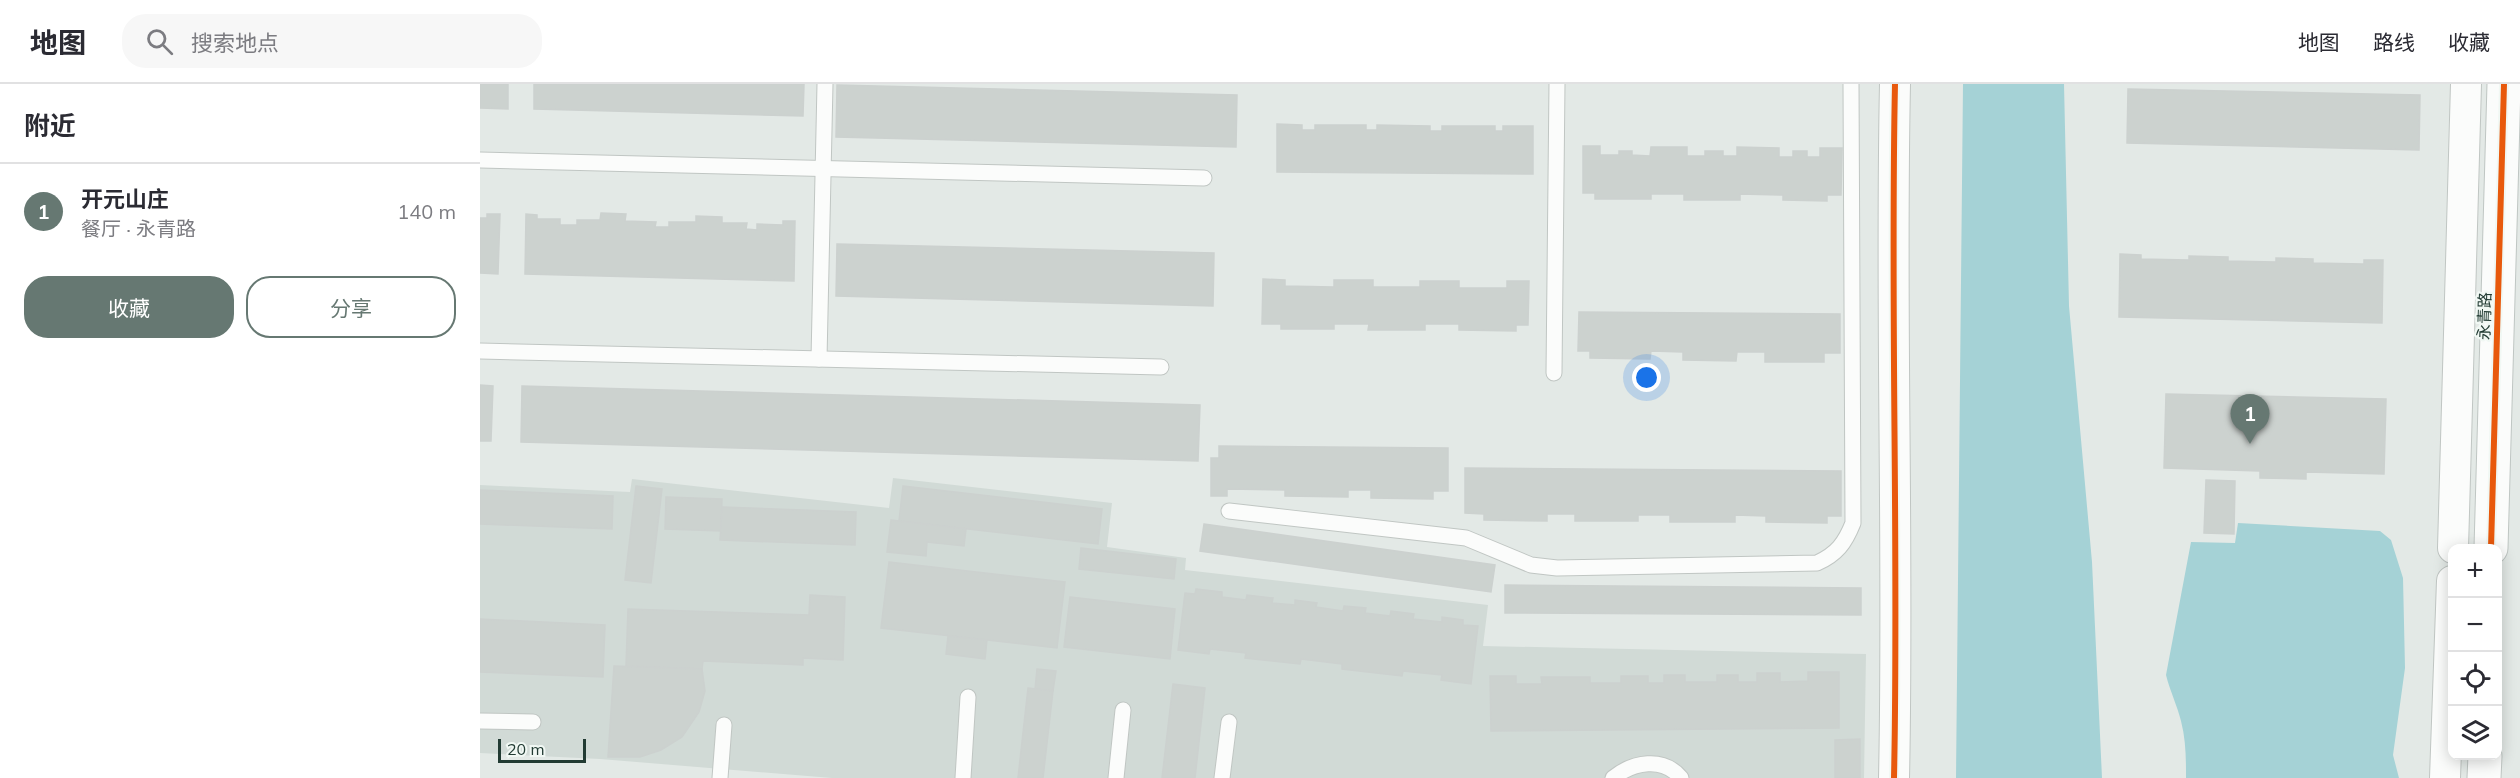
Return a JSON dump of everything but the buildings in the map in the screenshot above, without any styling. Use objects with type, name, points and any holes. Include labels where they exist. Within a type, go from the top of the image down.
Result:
[{"type":"street","points":[[1894,778],[1897,653],[1893,192],[1895,84]]},
{"type":"street","points":[[2453,544],[2466,84]]},
{"type":"street","name":"永青路","points":[[2491,544],[2504,84]]},
{"type":"street","points":[[2445,778],[2451,598]]},
{"type":"street","points":[[2484,778],[2485,760]]},
{"type":"lane","points":[[819,359],[825,84]]},
{"type":"lane","points":[[1554,373],[1557,84]]},
{"type":"lane","points":[[1229,510],[1466,538],[1531,565],[1557,568],[1817,563],[1834,555],[1846,540],[1853,523],[1851,84]]},
{"type":"lane","points":[[480,160],[1204,178]]},
{"type":"lane","points":[[480,351],[1161,367]]},
{"type":"lane","points":[[963,778],[968,697]]},
{"type":"lane","points":[[1116,778],[1123,710]]},
{"type":"lane","points":[[480,721],[533,722]]},
{"type":"lane","points":[[1222,778],[1229,722]]},
{"type":"lane","points":[[720,778],[724,725]]},
{"type":"lane","points":[[1613,778],[1624,769],[1637,764],[1651,763],[1665,766],[1681,778]]},
{"type":"shaded area","points":[[893,478],[1112,503],[1107,547],[1186,558],[1185,570],[1488,605],[1483,646],[1866,654],[1864,778],[832,778],[600,759],[480,753],[480,485],[630,492],[632,479],[889,508]]},
{"type":"water","points":[[1963,84],[2064,84],[2069,306],[2092,562],[2102,778],[1956,778]]},
{"type":"water","points":[[2238,523],[2380,531],[2391,540],[2403,578],[2405,668],[2393,755],[2399,778],[2186,778],[2183,728],[2166,675],[2191,542],[2235,543]]},
{"type":"cycle path","points":[[1894,778],[1895,84]]},
{"type":"cycle path","points":[[2491,544],[2504,84]]},
{"type":"place","name":"开元山庄","points":[[2250,444]]}]
